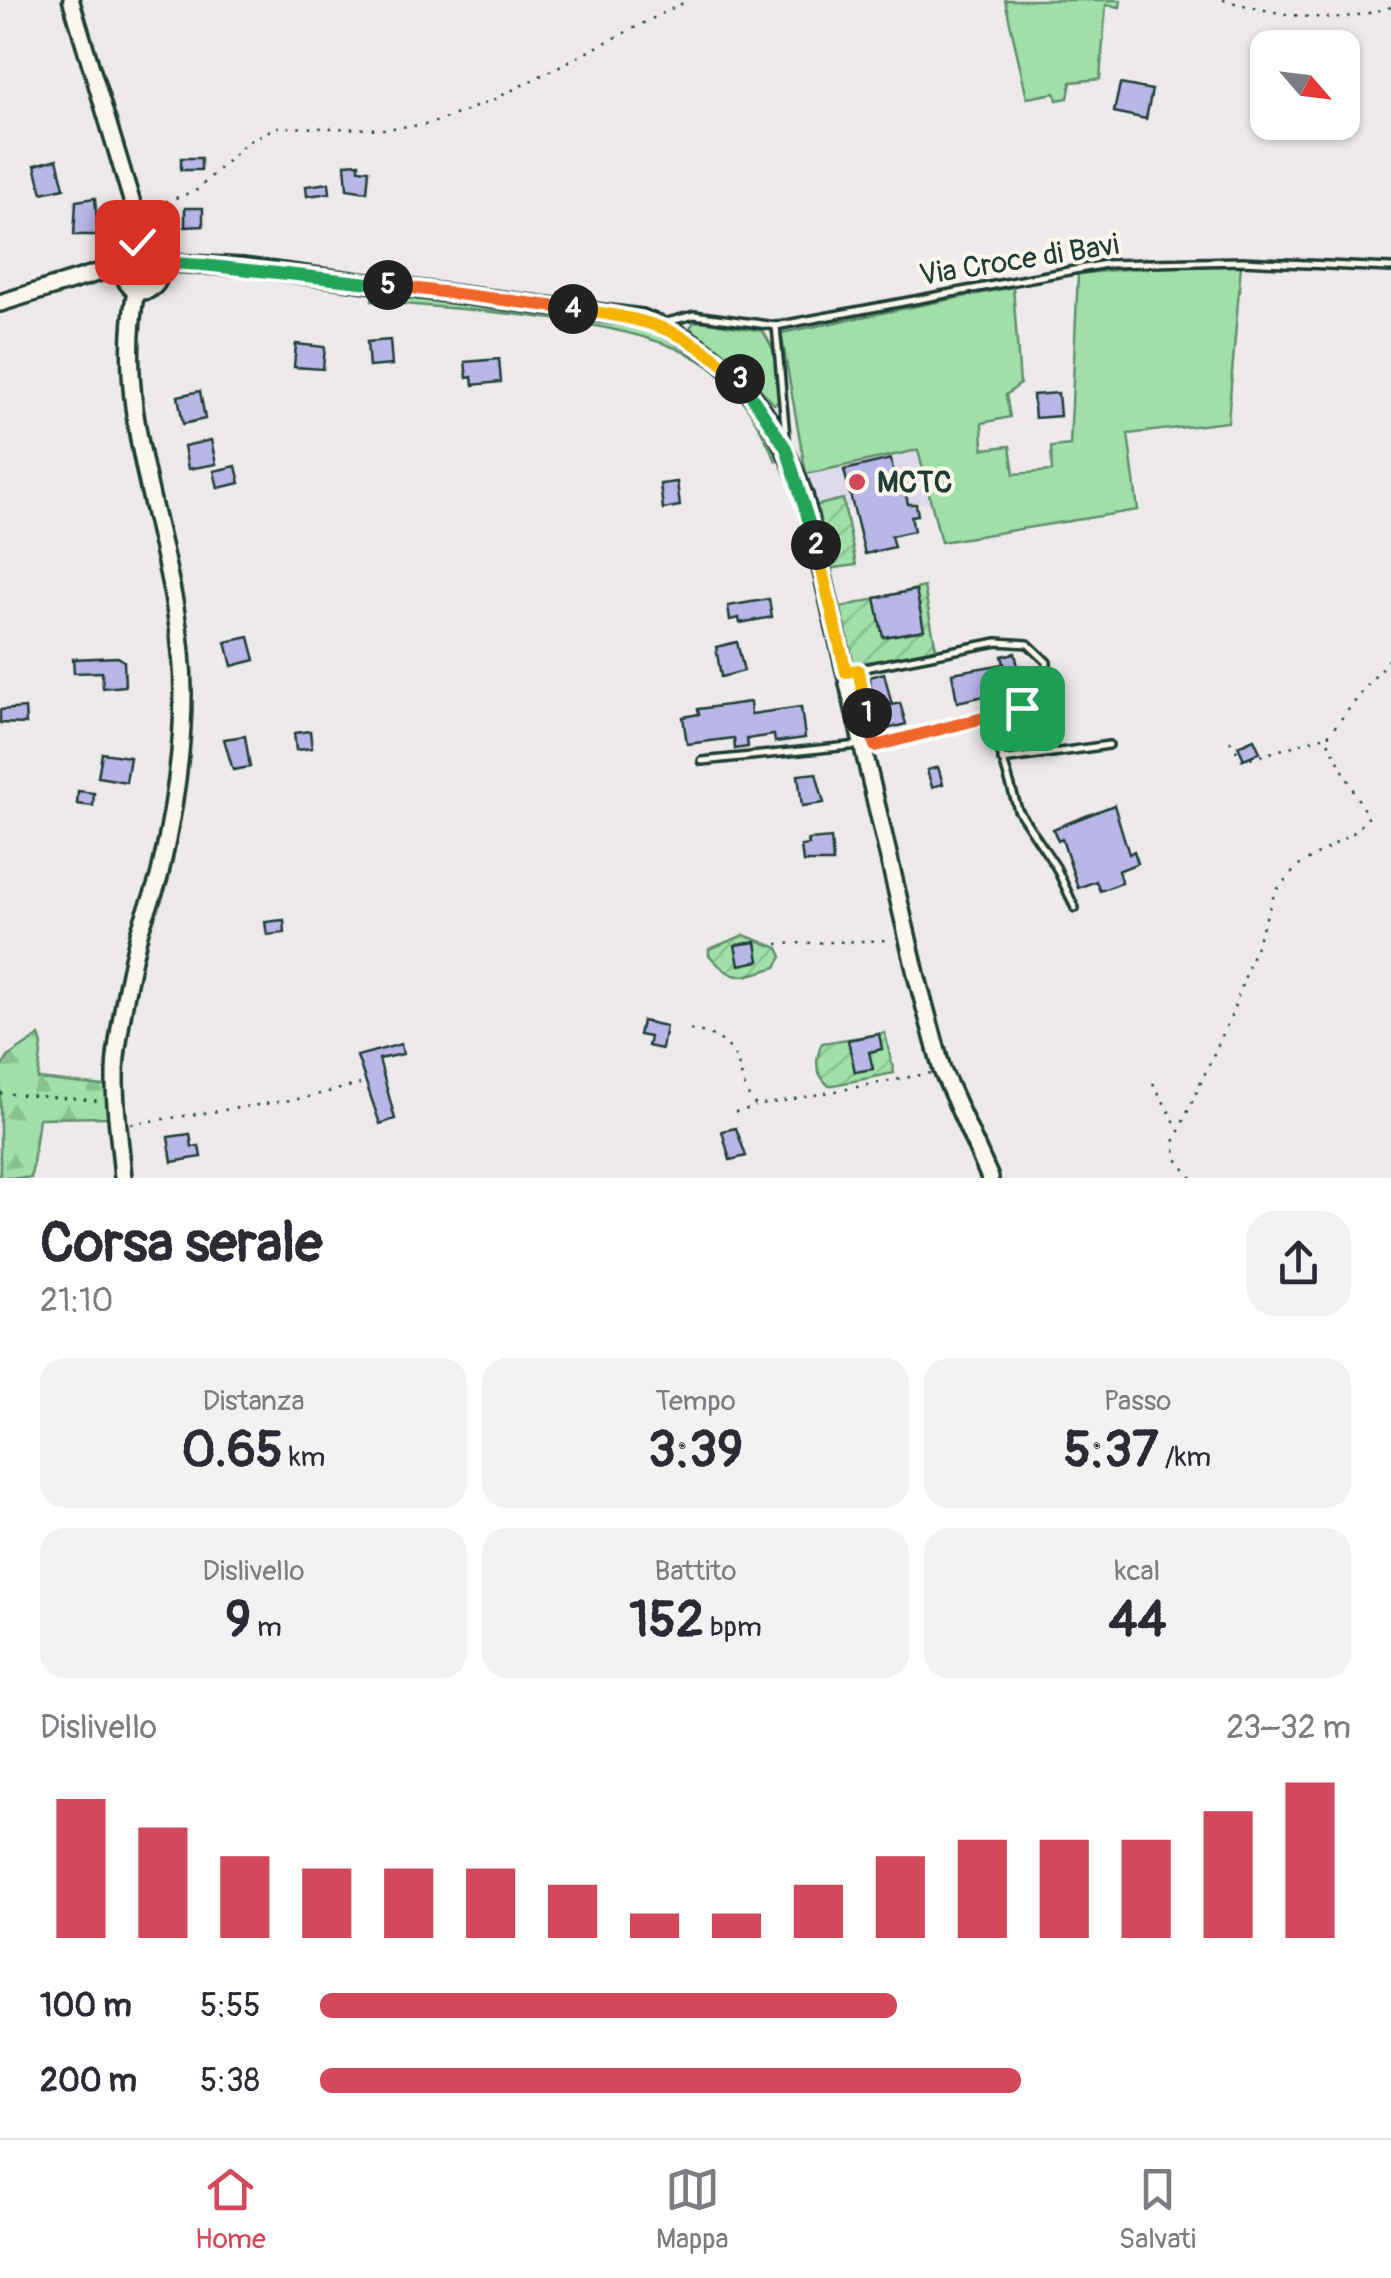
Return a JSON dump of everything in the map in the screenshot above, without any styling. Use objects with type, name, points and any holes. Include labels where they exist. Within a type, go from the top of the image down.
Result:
[{"type":"main road","points":[[141,256],[152,259],[158,268],[156,284],[136,290],[127,282],[124,271],[130,261],[141,256]]},
{"type":"main road","points":[[158,268],[172,263],[242,268],[642,318],[662,325],[720,360],[747,386],[786,448],[804,495],[852,671],[908,938],[942,1070],[990,1178]]},
{"type":"main road","points":[[0,303],[100,272],[124,271]]},
{"type":"main road","points":[[122,1178],[116,1054],[138,935],[160,875],[181,735],[183,693],[172,584],[140,463],[128,387],[127,334],[136,290]]},
{"type":"street","points":[[71,0],[135,212],[141,256]]},
{"type":"lane","name":"Via Croce di Bavi","points":[[662,325],[674,317],[694,315],[776,326],[1106,264],[1242,261],[1391,268]]},
{"type":"lane","points":[[776,326],[786,448]]},
{"type":"lane","points":[[702,761],[867,747],[990,717],[1038,701],[1048,688],[1047,662],[1028,644],[997,642],[852,671]]},
{"type":"lane","points":[[990,717],[1018,810],[1056,867],[1075,908]]},
{"type":"lane","points":[[1002,760],[1109,745]]},
{"type":"path","points":[[135,212],[197,190],[247,142],[277,127],[383,129],[430,124],[489,102],[689,0]]},
{"type":"path","points":[[1223,0],[1304,20],[1369,14],[1391,7]]},
{"type":"path","points":[[1230,741],[1243,761],[1327,736],[1391,656]]},
{"type":"path","points":[[1192,1178],[1177,1160],[1174,1142],[1231,1016],[1274,892],[1297,868],[1352,833],[1368,818],[1327,736]]},
{"type":"path","points":[[777,944],[908,938]]},
{"type":"path","points":[[690,1030],[716,1039],[730,1050],[740,1063],[751,1102],[757,1106]]},
{"type":"path","points":[[735,1112],[942,1070]]},
{"type":"path","points":[[1153,1083],[1179,1129]]},
{"type":"path","points":[[120,1126],[304,1098],[360,1084]]},
{"type":"path","points":[[0,1092],[101,1101],[110,1108]]},
{"type":"shaded area","points":[[919,450],[931,502],[889,505],[887,497],[845,508],[843,500],[814,506],[806,474]]},
{"type":"green space","points":[[1005,0],[1121,0],[1120,7],[1106,5],[1100,79],[1071,82],[1068,98],[1057,100],[1055,93],[1027,98]]},
{"type":"green space","points":[[1241,265],[1228,422],[1128,434],[1138,510],[941,542],[918,450],[806,474],[781,333],[1013,287],[1020,384],[1006,395],[1010,417],[982,423],[983,449],[1010,446],[1014,474],[1052,471],[1051,447],[1070,445],[1078,274],[1153,266]]},
{"type":"green space","points":[[373,291],[620,322],[648,331],[697,356],[718,372],[737,390],[755,411],[783,461],[776,461],[757,422],[732,387],[710,367],[679,350],[641,336],[548,318],[372,301]]},
{"type":"green space","points":[[694,322],[763,331],[774,351],[779,402],[774,404],[739,365],[690,328]]},
{"type":"green space","points":[[843,499],[856,565],[829,569],[814,506]]},
{"type":"green space","points":[[924,587],[936,649],[851,666],[838,608]]},
{"type":"green space","points":[[744,935],[778,948],[782,957],[776,967],[738,976],[725,971],[709,955],[709,949]]},
{"type":"green space","points":[[885,1033],[894,1073],[829,1086],[824,1081],[817,1066],[822,1043]]},
{"type":"green space","points":[[39,1036],[42,1045],[38,1079],[113,1087],[114,1117],[39,1118],[31,1178],[0,1178],[0,1070],[9,1056]]},
{"type":"building","points":[[1120,84],[1152,90],[1146,119],[1114,112]]},
{"type":"building","points":[[181,158],[201,158],[201,170],[181,170]]},
{"type":"building","points":[[57,159],[64,188],[42,193],[35,165]]},
{"type":"building","points":[[359,163],[359,169],[369,170],[367,192],[347,189],[345,164]]},
{"type":"building","points":[[329,183],[330,193],[307,196],[306,186]]},
{"type":"building","points":[[95,198],[98,235],[74,235],[76,201]]},
{"type":"building","points":[[185,208],[203,208],[203,226],[185,227]]},
{"type":"building","points":[[390,340],[392,365],[369,367],[367,342]]},
{"type":"building","points":[[296,344],[325,347],[323,369],[294,367]]},
{"type":"building","points":[[499,359],[501,382],[473,385],[472,377],[467,378],[465,362]]},
{"type":"building","points":[[200,391],[205,419],[183,424],[178,396]]},
{"type":"building","points":[[1058,393],[1060,416],[1035,418],[1033,395]]},
{"type":"building","points":[[211,440],[216,464],[188,469],[184,446]]},
{"type":"building","points":[[891,459],[897,492],[905,490],[908,504],[916,504],[918,515],[911,516],[914,531],[891,536],[894,547],[865,554],[844,470]]},
{"type":"building","points":[[236,466],[240,483],[218,488],[214,471]]},
{"type":"building","points":[[677,482],[680,506],[663,509],[660,484]]},
{"type":"building","points":[[916,590],[924,630],[883,637],[875,598]]},
{"type":"building","points":[[769,599],[772,617],[740,623],[739,618],[730,620],[728,606]]},
{"type":"building","points":[[249,637],[255,660],[232,666],[226,642]]},
{"type":"building","points":[[737,642],[744,671],[721,677],[716,647]]},
{"type":"building","points":[[1015,653],[1019,671],[1040,668],[1041,684],[957,702],[952,673],[1004,664],[1002,656]]},
{"type":"building","points":[[118,657],[124,661],[125,686],[103,688],[102,672],[74,673],[73,659]]},
{"type":"building","points":[[884,673],[892,705],[900,703],[906,724],[883,730],[878,710],[873,711],[870,677]]},
{"type":"building","points":[[750,702],[751,714],[801,707],[805,738],[775,742],[774,735],[747,739],[748,747],[735,749],[734,738],[687,744],[683,717],[699,714],[698,709]]},
{"type":"building","points":[[25,708],[26,724],[0,723],[0,710]]},
{"type":"building","points":[[310,731],[312,748],[296,750],[294,733]]},
{"type":"building","points":[[245,736],[250,767],[233,770],[224,739]]},
{"type":"building","points":[[1254,739],[1260,752],[1244,759],[1238,746]]},
{"type":"building","points":[[102,753],[130,757],[126,782],[98,777]]},
{"type":"building","points":[[938,767],[943,784],[932,787],[927,770]]},
{"type":"building","points":[[816,773],[824,803],[802,806],[798,775]]},
{"type":"building","points":[[78,791],[94,793],[93,806],[77,804]]},
{"type":"building","points":[[1114,805],[1129,854],[1134,851],[1138,863],[1118,871],[1122,883],[1100,891],[1096,881],[1078,888],[1062,839],[1058,841],[1053,829]]},
{"type":"building","points":[[831,838],[833,862],[803,862],[801,846],[809,845],[808,840]]},
{"type":"building","points":[[284,920],[285,933],[267,935],[265,922]]},
{"type":"building","points":[[756,942],[759,961],[739,965],[735,945]]},
{"type":"building","points":[[642,1021],[666,1026],[662,1049],[648,1046],[650,1037],[639,1035]]},
{"type":"building","points":[[879,1034],[882,1049],[869,1052],[873,1069],[855,1072],[848,1040]]},
{"type":"building","points":[[401,1044],[403,1054],[379,1059],[395,1119],[380,1124],[357,1056]]},
{"type":"building","points":[[736,1128],[746,1156],[730,1160],[722,1131]]},
{"type":"building","points":[[190,1134],[192,1147],[199,1146],[201,1157],[172,1162],[168,1137]]},
{"type":"place","name":"MCTC","points":[[857,482]]},
{"type":"route","points":[[137,242],[141,256],[152,259],[158,268],[172,263],[242,268],[642,318],[662,325],[720,360],[747,386],[786,448],[804,495],[846,672],[858,670],[875,746],[1022,708]]}]
